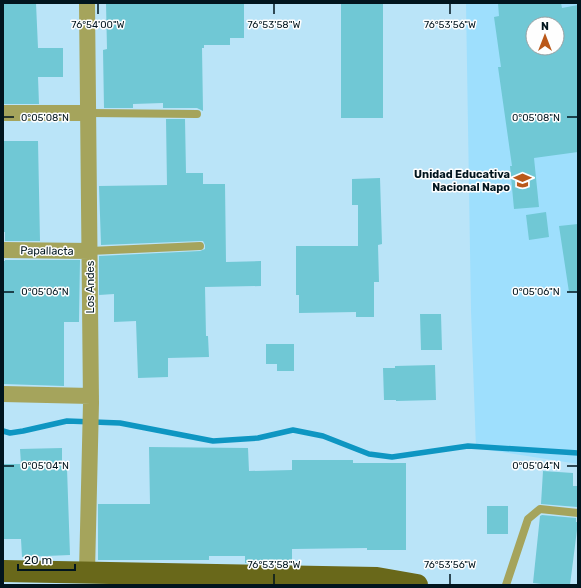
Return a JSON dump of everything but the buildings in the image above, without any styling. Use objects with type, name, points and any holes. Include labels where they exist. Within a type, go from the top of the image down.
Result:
[{"type":"highway","points":[[3,571],[87,572],[138,579],[161,580],[375,581],[417,585]]},
{"type":"street","name":"Los Andes","points":[[87,3],[91,400],[87,572]]},
{"type":"street","points":[[3,113],[89,113]]},
{"type":"street","name":"Papallacta","points":[[3,250],[90,251]]},
{"type":"street","points":[[3,394],[91,400]]},
{"type":"lane","points":[[89,113],[197,114]]},
{"type":"lane","points":[[90,251],[200,246]]},
{"type":"lane","points":[[506,585],[528,519],[540,509],[578,513]]},
{"type":"shaded area","name":"Unidad Educativa Nacional Napo","points":[[466,3],[578,3],[578,464],[476,448],[471,311]]},
{"type":"waterway","points":[[3,431],[10,433],[23,431],[67,421],[120,423],[213,441],[258,438],[293,430],[323,436],[369,454],[392,457],[468,446],[578,453]]},
{"type":"place","name":"Unidad Educativa Nacional Napo","points":[[523,180]]}]
